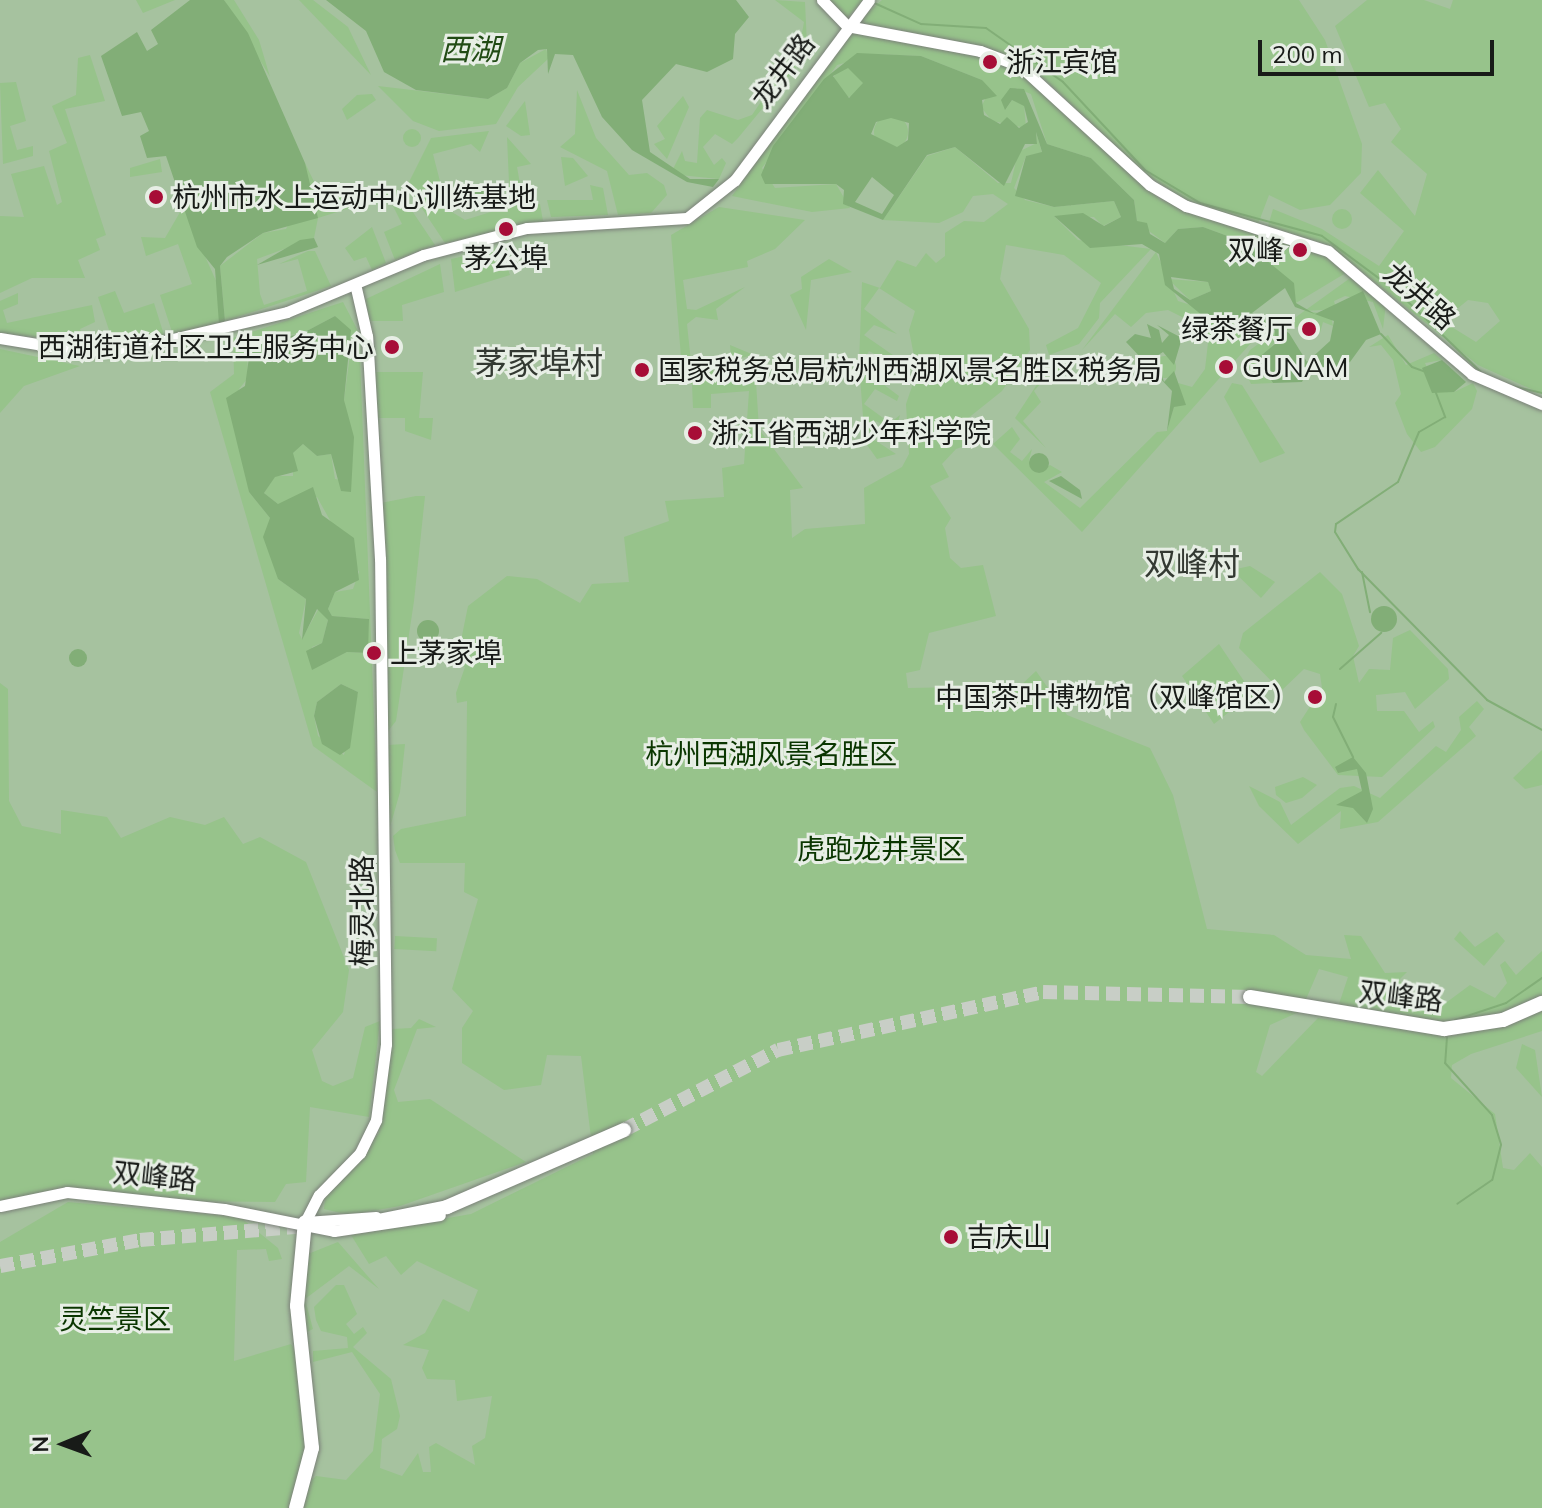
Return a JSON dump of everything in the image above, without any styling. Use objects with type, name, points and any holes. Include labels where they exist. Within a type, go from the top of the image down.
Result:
[{"type":"main road","name":"双峰路","points":[[1250,997],[1451,1028],[1503,1020],[1542,1003]]},
{"type":"main road","points":[[368,1223],[484,1193],[624,1130]]},
{"type":"main road","name":"梅灵北路","points":[[296,1508],[312,1448],[297,1306],[305,1222]]},
{"type":"street","points":[[822,0],[847,26],[868,1]]},
{"type":"street","name":"龙井路","points":[[0,338],[80,351],[134,348],[356,288],[423,255],[527,228],[687,218],[735,180],[847,26],[980,51],[1020,66],[1150,185],[1186,206],[1328,251],[1472,374],[1542,404]]},
{"type":"street","name":"梅灵北路","points":[[305,1222],[319,1195],[360,1153],[376,1120],[386,1044],[380,559],[367,336],[356,288]]},
{"type":"street","name":"双峰路","points":[[0,1206],[67,1192],[305,1222],[334,1231],[410,1223],[484,1193]]},
{"type":"green space","name":"虎跑龙井景区","points":[[0,0],[1542,0],[1542,1508],[0,1508]]},
{"type":"green space","points":[[136,0],[175,0],[143,13]]},
{"type":"green space","points":[[224,0],[234,0],[259,40],[270,77]]},
{"type":"green space","points":[[299,0],[313,0],[348,27],[371,75]]},
{"type":"green space","points":[[775,0],[805,2],[807,45],[799,64],[732,144],[715,134],[703,147],[714,165],[722,158],[726,163],[719,179],[680,175],[673,169],[682,151],[685,161],[697,163],[700,118],[707,110],[738,120],[752,115],[800,44],[804,22]]},
{"type":"green space","points":[[827,0],[863,0],[846,19]]},
{"type":"green space","points":[[882,0],[1299,0],[1325,40],[1362,144],[1361,173],[1330,205],[1300,210],[1269,195],[1258,224],[1245,221],[1182,198],[1140,170],[1032,67],[975,45],[857,22]]},
{"type":"green space","points":[[1367,0],[1424,0],[1450,9],[1453,0],[1542,0],[1542,394],[1478,365],[1329,245],[1268,226],[1273,209],[1322,229],[1379,266],[1404,231],[1360,193],[1378,170],[1415,216],[1427,174],[1391,142],[1401,129],[1385,103],[1369,107],[1335,26]],"holes":[[[1468,300],[1488,303],[1500,321],[1476,342],[1442,321]]]},
{"type":"green space","points":[[849,30],[972,54],[1025,74],[1160,200],[1320,253],[1349,271],[1296,303],[1293,287],[1244,242],[1203,227],[1178,229],[1165,243],[1137,222],[1134,200],[1091,158],[1047,144],[1031,94],[1016,88],[1006,109],[1012,100],[1024,105],[1026,128],[992,121],[981,107],[989,92],[982,80],[921,56],[877,54],[837,65],[762,168],[775,188],[836,184],[850,208],[812,212],[732,196]]},
{"type":"green space","points":[[546,49],[549,58],[518,87],[496,124],[439,131],[413,121],[378,86],[488,99],[507,88],[520,63]]},
{"type":"green space","points":[[90,55],[105,101],[65,109],[106,235],[96,239],[100,250],[78,260],[85,278],[32,278],[0,293],[0,216],[24,217],[11,174],[44,166],[57,205],[62,202],[49,151],[67,143],[52,106],[76,95],[78,58]]},
{"type":"green space","points":[[848,67],[858,72],[863,82],[858,92],[848,97],[838,92],[833,82],[838,72]]},
{"type":"green space","points":[[16,82],[26,121],[10,126],[17,150],[33,146],[33,156],[3,164],[0,83]]},
{"type":"green space","points":[[577,90],[596,138],[629,175],[647,173],[664,185],[667,195],[651,213],[618,215],[607,171],[560,147],[575,134]]},
{"type":"green space","points":[[372,94],[376,100],[347,120],[342,109],[357,95]]},
{"type":"green space","points":[[683,96],[689,107],[667,159],[654,144],[665,139],[657,126]]},
{"type":"green space","points":[[525,101],[530,135],[521,136],[506,126]]},
{"type":"green space","points":[[891,115],[903,120],[908,132],[903,144],[891,149],[879,144],[874,132],[879,120]]},
{"type":"green space","points":[[412,129],[421,138],[412,147],[403,138]]},
{"type":"green space","points":[[489,131],[480,152],[471,144],[433,154],[447,209],[465,220],[510,206],[507,137],[531,164],[517,167],[524,206],[540,204],[543,221],[445,243],[407,186],[431,138]]},
{"type":"green space","points":[[1036,132],[1042,153],[1026,156],[1014,188],[1025,200],[1054,207],[1114,201],[1121,217],[1103,226],[1094,217],[1054,216],[1078,240],[1151,249],[1100,303],[1099,318],[1079,344],[1049,355],[1046,345],[1078,328],[1101,283],[1064,255],[1006,245],[1000,279],[1029,329],[1030,350],[1002,391],[967,419],[976,442],[956,449],[942,464],[949,477],[930,486],[951,518],[945,528],[950,558],[961,568],[983,565],[996,616],[929,633],[920,670],[906,673],[908,688],[1020,686],[1036,671],[1067,715],[1150,748],[1173,795],[1207,929],[1274,935],[1306,955],[1351,959],[1344,935],[1361,936],[1385,973],[1407,972],[1399,980],[1421,1006],[1436,994],[1447,1002],[1470,985],[1495,998],[1507,983],[1500,965],[1505,961],[1516,975],[1542,951],[1542,997],[1508,1014],[1445,1024],[1338,1007],[1348,977],[1319,969],[1301,1011],[1270,1025],[1256,1072],[1262,1076],[1318,1018],[1453,1036],[1542,1010],[1542,1031],[1471,1054],[1452,1065],[1451,1078],[1495,1114],[1503,1168],[1514,1170],[1530,1153],[1542,1167],[1542,1508],[0,1508],[0,1242],[68,1202],[240,1217],[278,1248],[282,1259],[269,1261],[266,1249],[237,1250],[234,1361],[291,1344],[297,1354],[307,1456],[298,1493],[316,1476],[346,1480],[373,1451],[380,1394],[352,1352],[313,1362],[313,1351],[348,1348],[347,1337],[321,1331],[316,1320],[314,1307],[336,1285],[344,1285],[357,1314],[346,1324],[354,1334],[363,1327],[367,1333],[353,1347],[391,1379],[400,1416],[397,1429],[382,1439],[380,1468],[402,1476],[418,1453],[423,1472],[431,1472],[429,1447],[436,1443],[475,1465],[472,1446],[485,1438],[492,1396],[457,1401],[455,1380],[427,1379],[422,1368],[429,1350],[403,1345],[425,1333],[443,1299],[469,1312],[478,1290],[417,1261],[401,1275],[386,1256],[369,1264],[351,1235],[471,1214],[593,1154],[581,1056],[547,1055],[541,1085],[504,1090],[462,1063],[462,1028],[473,1011],[452,989],[478,899],[464,892],[465,863],[400,863],[395,850],[393,836],[401,829],[466,816],[467,701],[457,703],[456,693],[465,667],[456,665],[468,606],[507,576],[537,579],[580,603],[592,584],[629,582],[624,537],[669,521],[665,501],[724,497],[722,468],[744,464],[749,391],[711,394],[711,408],[693,408],[692,384],[683,381],[671,235],[719,207],[805,220],[775,249],[747,261],[748,267],[683,280],[687,309],[696,310],[745,287],[716,309],[718,320],[696,317],[687,324],[691,362],[712,367],[714,378],[733,380],[730,345],[754,355],[741,358],[742,380],[756,382],[759,429],[803,488],[790,490],[792,538],[805,529],[865,524],[864,488],[902,467],[909,454],[906,404],[917,372],[909,330],[915,311],[879,288],[864,309],[897,334],[874,325],[864,335],[903,362],[902,369],[869,351],[860,367],[899,396],[897,401],[875,389],[864,404],[890,423],[900,415],[895,432],[876,421],[867,435],[896,454],[877,459],[865,442],[859,364],[862,282],[880,288],[897,260],[916,267],[926,253],[936,263],[945,256],[945,233],[964,221],[984,222],[1008,204],[993,194],[973,196],[963,212],[939,223],[883,220],[927,156],[955,147],[998,183],[1011,183],[1018,152],[1037,143]]},
{"type":"green space","points":[[561,157],[573,158],[588,176],[565,186]]},
{"type":"green space","points":[[160,159],[162,172],[130,177],[130,168]]},
{"type":"green space","points":[[305,163],[319,192],[398,190],[435,245],[395,260],[384,232],[402,224],[388,196],[318,218],[314,238],[257,259],[260,294],[264,305],[307,291],[298,259],[279,264],[308,251],[315,251],[331,286],[225,321],[220,266],[263,233],[286,229],[307,190]]},
{"type":"green space","points":[[590,185],[603,188],[608,215],[551,217],[547,200],[593,200]]},
{"type":"green space","points":[[183,207],[221,292],[219,324],[173,335],[160,295],[192,284],[178,244],[146,256],[141,237],[165,238]]},
{"type":"green space","points":[[1342,209],[1349,212],[1352,219],[1349,226],[1342,229],[1335,226],[1332,219],[1335,212]]},
{"type":"green space","points":[[372,227],[386,263],[372,270],[366,257],[354,261],[345,248]]},
{"type":"green space","points":[[501,248],[510,275],[455,292],[451,259]]},
{"type":"green space","points":[[1156,252],[1178,301],[1203,309],[1214,325],[1237,317],[1267,325],[1082,532],[993,444],[1012,427],[1020,439],[1010,452],[1022,461],[1032,449],[1029,460],[1038,473],[1050,465],[1062,472],[1044,482],[1080,508],[1157,432],[1167,431],[1174,407],[1184,402],[1178,383],[1192,387],[1205,369],[1208,343],[1196,324],[1168,310],[1146,313],[1131,327],[1115,314],[1082,350]]},
{"type":"green space","points":[[829,259],[852,272],[811,280],[806,330],[790,295],[802,289],[801,277]]},
{"type":"green space","points":[[440,264],[444,292],[402,305],[403,321],[369,321],[366,299]]},
{"type":"green space","points":[[1353,276],[1386,303],[1383,329],[1373,302],[1345,296],[1334,301],[1336,309],[1306,311],[1331,315],[1333,326],[1323,322],[1320,333],[1310,323],[1281,332],[1259,367],[1273,383],[1251,384],[1242,365],[1250,350]]},
{"type":"green space","points":[[1168,279],[1208,282],[1211,291],[1190,300]]},
{"type":"green space","points":[[115,291],[124,313],[154,303],[164,335],[114,345],[98,297]]},
{"type":"green space","points":[[18,293],[18,304],[3,310],[7,323],[92,305],[95,322],[80,329],[83,338],[102,333],[105,345],[0,333],[0,301]]},
{"type":"green space","points":[[343,302],[359,333],[377,792],[313,746],[210,392],[234,374],[233,338]],"holes":[[[335,316],[352,339],[344,400],[353,456],[348,481],[335,479],[331,454],[317,456],[303,444],[293,453],[293,476],[275,476],[264,493],[278,504],[317,497],[359,572],[353,589],[335,592],[328,609],[332,616],[369,619],[367,653],[347,652],[317,667],[312,647],[322,643],[328,620],[319,608],[302,639],[299,633],[306,599],[278,579],[270,518],[249,492],[239,389],[248,378],[247,349],[265,336],[301,334]],[[341,684],[358,692],[344,755],[318,736],[314,716],[317,702]]]},
{"type":"green space","points":[[1388,335],[1406,365],[1434,353],[1442,360],[1425,363],[1433,382],[1454,392],[1473,383],[1477,391],[1472,409],[1435,447],[1421,452],[1407,434],[1395,403],[1401,394],[1393,360],[1381,345],[1369,347]]},
{"type":"green space","points":[[0,349],[80,366],[24,386],[0,413]]},
{"type":"green space","points":[[1077,356],[1059,379],[1050,373],[1034,391],[1041,402],[1023,421],[1046,448],[1015,418],[1049,366]]},
{"type":"green space","points":[[1165,356],[1173,359],[1176,367],[1173,375],[1165,378],[1157,375],[1154,367],[1157,359]]},
{"type":"green space","points":[[374,372],[423,372],[419,418],[433,418],[431,440],[405,431],[405,418],[377,418]]},
{"type":"green space","points":[[1232,383],[1242,385],[1285,453],[1260,463],[1224,397]]},
{"type":"green space","points":[[425,496],[414,601],[396,721],[388,731],[381,503]]},
{"type":"green space","points":[[1213,544],[1226,566],[1217,575],[1205,559]]},
{"type":"green space","points":[[1250,566],[1275,582],[1261,598],[1232,570]]},
{"type":"green space","points":[[1320,572],[1342,594],[1359,646],[1353,656],[1359,683],[1369,669],[1390,670],[1393,638],[1410,630],[1448,669],[1449,679],[1415,709],[1405,692],[1376,695],[1377,711],[1404,711],[1419,732],[1433,721],[1435,727],[1382,777],[1338,775],[1304,730],[1300,722],[1322,688],[1320,674],[1304,669],[1281,691],[1239,648],[1243,633]]},
{"type":"green space","points":[[1219,644],[1252,693],[1254,710],[1232,692],[1222,698],[1229,712],[1214,724],[1182,676]]},
{"type":"green space","points":[[0,683],[8,689],[9,801],[22,826],[61,834],[61,810],[107,817],[121,838],[170,817],[205,825],[224,817],[243,844],[260,837],[306,862],[349,970],[343,1012],[312,1050],[322,1081],[333,1086],[353,1078],[365,1027],[380,1021],[369,1117],[310,1107],[306,1182],[286,1184],[275,1202],[157,1201],[74,1190],[0,1206]]},
{"type":"green space","points":[[1477,701],[1484,709],[1469,727],[1476,736],[1378,822],[1340,829],[1341,811],[1298,844],[1259,806],[1249,786],[1280,802],[1291,825],[1340,788],[1354,786],[1380,798],[1436,746],[1446,752],[1461,730],[1459,717]]},
{"type":"green space","points":[[405,744],[400,792],[390,827],[387,745]]},
{"type":"green space","points":[[1542,750],[1542,785],[1525,789],[1513,778]]},
{"type":"green space","points":[[1303,777],[1317,785],[1302,798],[1286,803],[1276,795],[1275,787]]},
{"type":"green space","points":[[1460,931],[1475,947],[1497,932],[1505,941],[1484,966],[1454,939]]},
{"type":"green space","points":[[395,936],[437,938],[436,951],[394,949]]},
{"type":"green space","points":[[419,1019],[436,1027],[417,1029],[394,1090],[398,1102],[430,1099],[526,1162],[400,1206],[349,1215],[324,1209],[325,1198],[379,1133],[392,1029],[411,1028]]},
{"type":"green space","points":[[1522,1044],[1535,1050],[1542,1097],[1516,1068]]},
{"type":"green space","points":[[338,1242],[379,1289],[349,1266],[305,1299],[313,1329],[303,1334],[303,1256]]},
{"type":"water","points":[[190,0],[224,0],[248,33],[305,163],[318,218],[263,233],[227,257],[220,266],[225,321],[219,324],[215,269],[197,247],[166,156],[147,158],[140,136],[149,131],[141,112],[122,116],[101,56],[137,32],[147,51],[158,44],[151,30]]},
{"type":"water","name":"西湖","points":[[326,0],[736,0],[749,17],[735,34],[733,59],[707,72],[676,64],[642,100],[650,152],[690,179],[719,179],[713,187],[687,182],[632,150],[602,117],[573,55],[555,54],[548,74],[547,49],[538,50],[520,63],[507,88],[488,99],[416,90],[384,72],[366,31]]},
{"type":"water","points":[[857,53],[921,56],[982,80],[997,96],[982,100],[984,115],[1000,124],[1007,117],[1019,128],[1028,122],[1024,106],[1012,100],[1005,110],[1001,100],[1010,88],[1024,89],[1047,144],[1091,158],[1134,200],[1137,221],[1147,223],[1150,234],[1165,243],[1178,229],[1203,227],[1244,242],[1294,283],[1296,303],[1315,314],[1363,291],[1381,334],[1366,340],[1350,362],[1328,370],[1310,366],[1302,382],[1273,383],[1257,359],[1275,344],[1275,330],[1237,318],[1214,325],[1165,285],[1159,254],[1142,244],[1090,248],[1054,216],[1083,213],[1104,226],[1121,217],[1114,201],[1054,207],[1015,196],[1026,156],[1042,152],[1036,132],[1037,144],[1025,144],[1004,186],[955,147],[927,155],[883,220],[843,204],[844,190],[836,184],[765,184],[761,175],[773,146],[824,79]],"holes":[[[848,68],[863,83],[849,98],[833,76]],[[891,118],[909,123],[908,140],[897,147],[871,134],[876,122]],[[872,177],[894,195],[882,214],[855,202]],[[1171,277],[1208,282],[1211,291],[1190,300],[1174,289]],[[1285,288],[1295,307],[1334,321],[1330,341],[1307,362],[1289,333],[1252,313]]]},
{"type":"water","points":[[486,186],[494,197],[479,210],[451,201]]},
{"type":"water","points":[[314,238],[318,247],[257,265],[300,240]]},
{"type":"water","points":[[335,316],[351,330],[344,400],[354,437],[351,492],[341,491],[331,454],[317,456],[303,444],[293,453],[298,471],[275,477],[264,493],[278,504],[313,487],[322,515],[354,538],[359,580],[335,592],[328,609],[332,616],[369,619],[368,653],[347,652],[312,670],[306,651],[322,643],[328,620],[317,609],[302,640],[306,599],[278,579],[263,537],[270,518],[249,492],[226,398],[245,386],[251,343],[301,334]]},
{"type":"water","points":[[1147,324],[1159,330],[1162,343],[1169,335],[1157,325],[1182,338],[1174,365],[1163,352],[1155,357],[1164,382],[1174,371],[1186,405],[1174,407],[1167,431],[1172,391],[1126,342],[1135,334],[1151,338]]},
{"type":"water","points":[[1442,360],[1466,382],[1454,392],[1432,393],[1422,368]]},
{"type":"water","points":[[1039,453],[1046,456],[1049,463],[1046,470],[1039,473],[1032,470],[1029,463],[1032,456]]},
{"type":"water","points":[[1061,476],[1080,490],[1082,499],[1049,481]]},
{"type":"water","points":[[1384,606],[1393,610],[1397,619],[1393,628],[1384,632],[1375,628],[1371,619],[1375,610]]},
{"type":"water","points":[[428,620],[436,623],[439,631],[436,639],[428,642],[420,639],[417,631],[420,623]]},
{"type":"water","points":[[74,649],[82,649],[87,658],[85,665],[74,667],[69,662],[69,654]]},
{"type":"water","points":[[341,684],[358,692],[350,748],[340,755],[322,744],[314,716],[317,702]]},
{"type":"water","points":[[1353,757],[1366,773],[1373,809],[1367,823],[1353,808],[1336,805],[1362,791],[1357,769],[1338,773],[1335,767]]},
{"type":"waterway","points":[[872,2],[921,24],[986,28],[1063,82],[1145,170],[1200,203],[1322,236],[1400,294],[1481,372]]},
{"type":"waterway","points":[[1381,334],[1412,367],[1426,372]]},
{"type":"waterway","points":[[1512,386],[1542,393]]},
{"type":"waterway","points":[[1436,393],[1445,417],[1419,432],[1398,482],[1336,524],[1335,532],[1358,569],[1487,700],[1542,730]]},
{"type":"waterway","points":[[1362,572],[1370,612]]},
{"type":"waterway","points":[[1340,669],[1381,633]]},
{"type":"waterway","points":[[1336,704],[1333,717],[1353,757]]},
{"type":"waterway","points":[[1455,1020],[1506,1003],[1542,978]]},
{"type":"waterway","points":[[1447,1037],[1445,1063],[1492,1115],[1501,1145],[1492,1180],[1457,1204]]},
{"type":"tunnel","points":[[624,1130],[778,1050],[1043,992],[1250,997]]},
{"type":"tunnel","points":[[0,1266],[140,1240],[308,1226]]},
{"type":"place","name":"浙江宾馆","points":[[990,62]]},
{"type":"place","name":"杭州市水上运动中心训练基地","points":[[156,197]]},
{"type":"place","name":"茅公埠","points":[[506,229]]},
{"type":"place","name":"双峰","points":[[1300,250]]},
{"type":"place","name":"绿茶餐厅","points":[[1309,329]]},
{"type":"place","name":"西湖街道社区卫生服务中心","points":[[392,347]]},
{"type":"place","name":"GUNAM","points":[[1226,367]]},
{"type":"place","name":"国家税务总局杭州西湖风景名胜区税务局","points":[[642,370]]},
{"type":"place","name":"浙江省西湖少年科学院","points":[[695,433]]},
{"type":"place","name":"上茅家埠","points":[[374,653]]},
{"type":"place","name":"中国茶叶博物馆（双峰馆区）","points":[[1315,697]]},
{"type":"place","name":"吉庆山","points":[[951,1237]]},
{"type":"district","name":"茅家埠村","points":[[539,362]]},
{"type":"district","name":"双峰村","points":[[1192,563]]},
{"type":"park label","name":"杭州西湖风景名胜区","points":[[771,754]]},
{"type":"park label","name":"灵竺景区","points":[[115,1319]]}]
